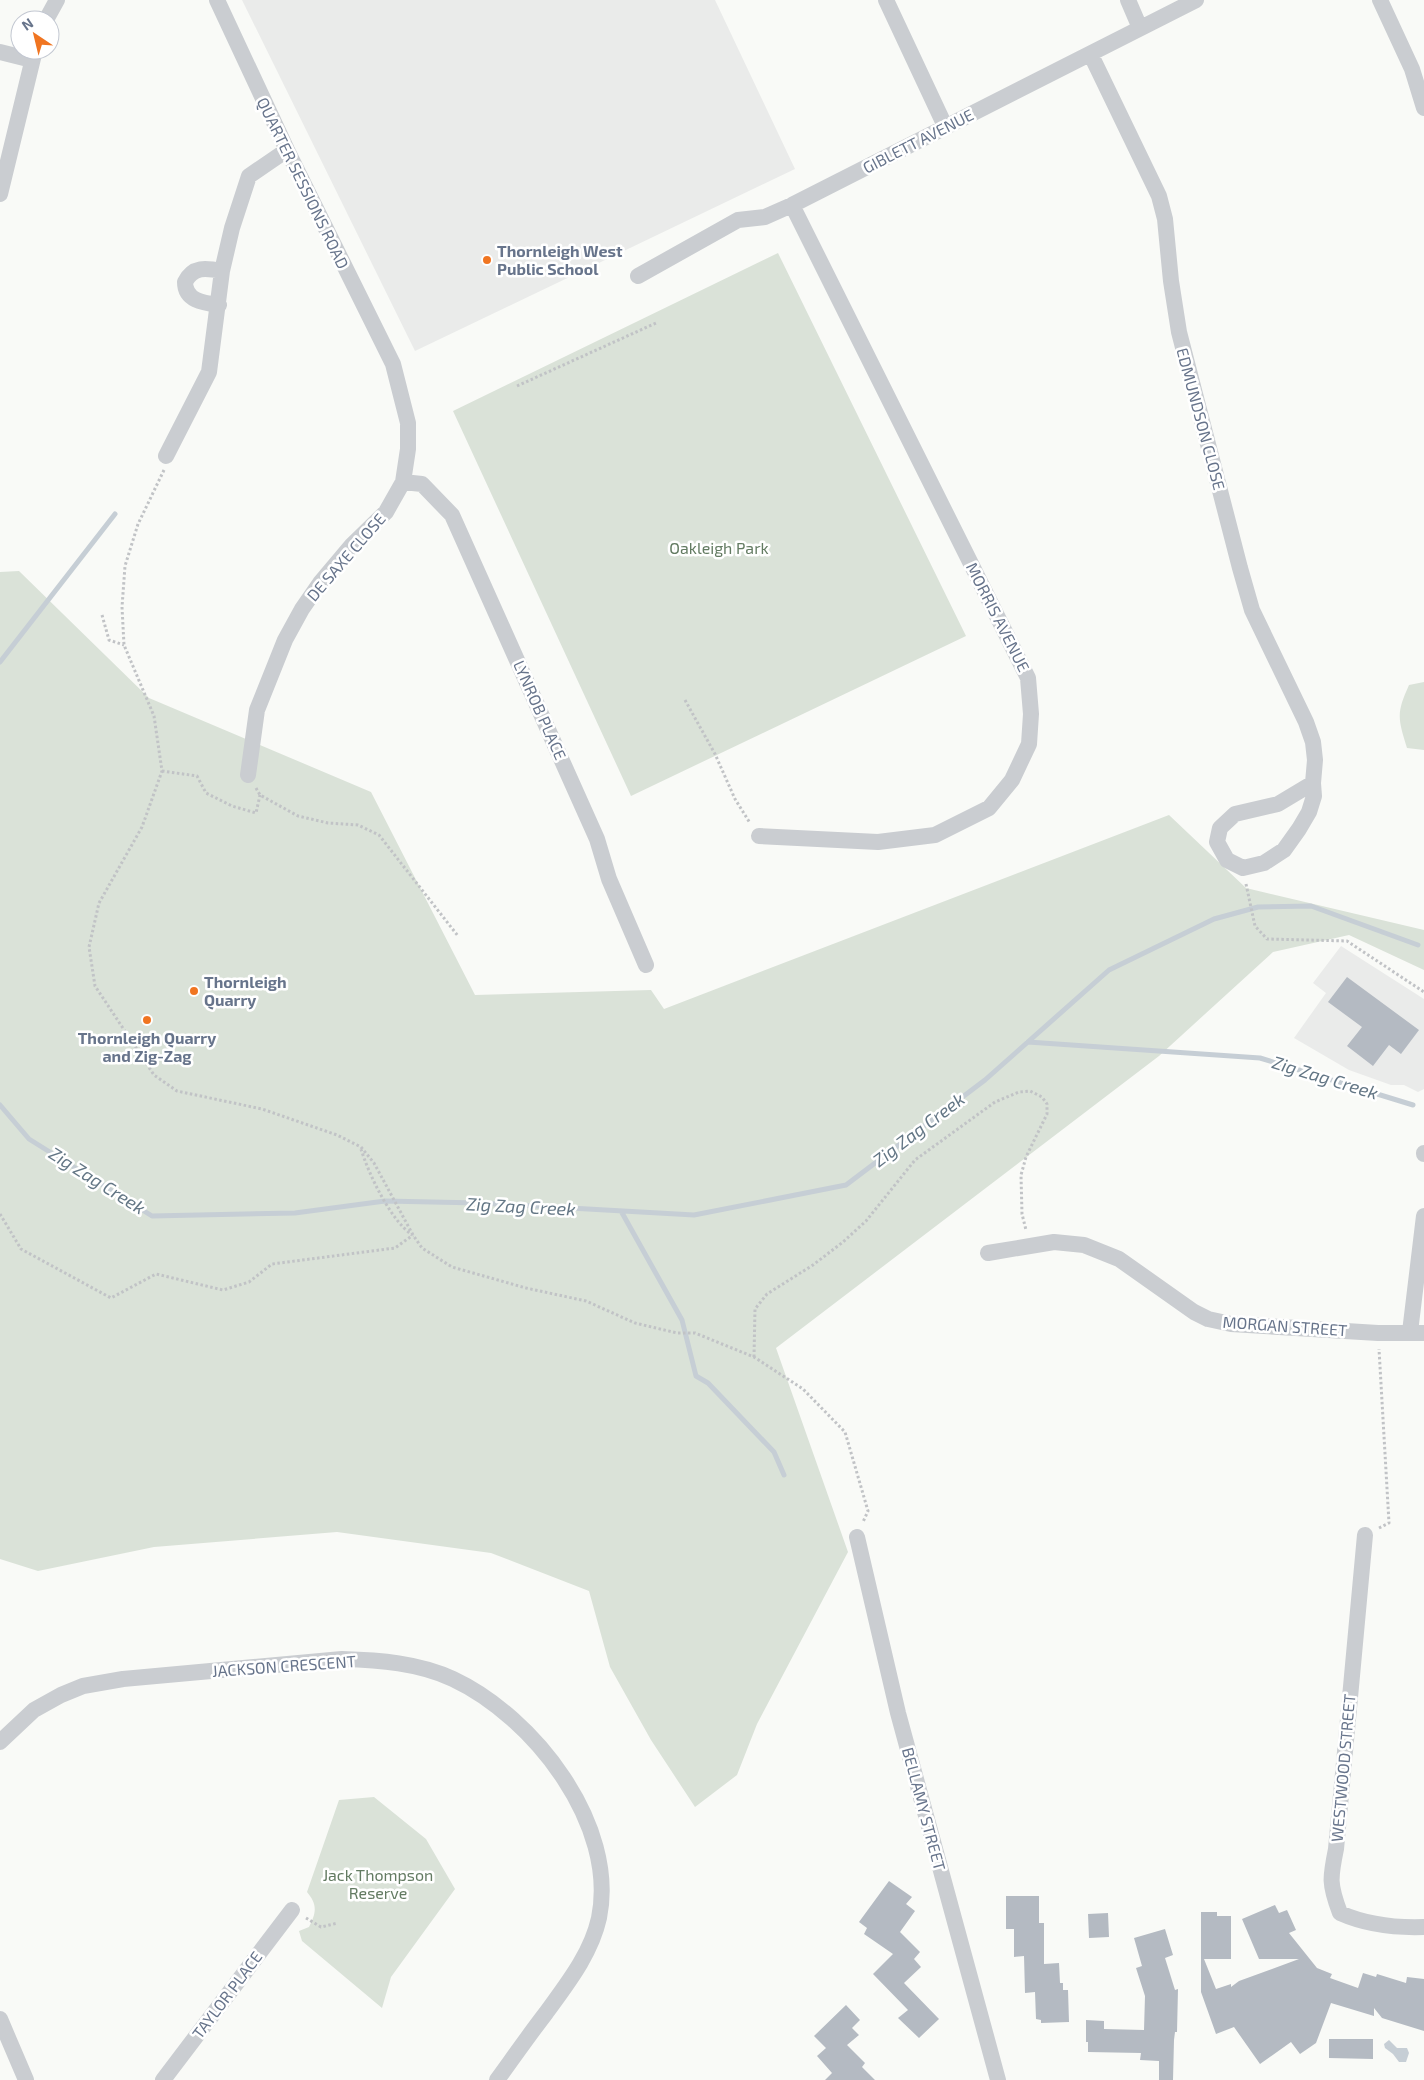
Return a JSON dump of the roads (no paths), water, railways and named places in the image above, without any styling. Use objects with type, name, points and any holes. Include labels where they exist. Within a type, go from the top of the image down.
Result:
[{"type":"street","name":"QUARTER SESSIONS ROAD","points":[[217,0],[287,150],[393,364]]},
{"type":"street","points":[[886,0],[945,126]]},
{"type":"street","points":[[1128,0],[1140,28]]},
{"type":"street","name":"GIBLETT AVENUE","points":[[638,276],[738,220],[765,217],[792,205],[945,126],[1091,55],[1196,0]]},
{"type":"street","points":[[1380,0],[1412,69],[1424,108]]},
{"type":"street","name":"EDMUNDSON CLOSE","points":[[1091,55],[1159,196],[1165,219],[1171,281],[1179,332],[1252,610],[1306,722],[1313,742],[1315,760],[1314,796],[1309,812],[1300,829],[1284,850],[1264,863],[1244,868],[1227,860],[1217,842],[1220,828],[1235,814],[1278,804],[1313,784]]},
{"type":"street","points":[[0,194],[33,60]]},
{"type":"street","points":[[166,456],[209,372],[222,271],[232,228],[249,176],[287,150]]},
{"type":"street","name":"MORRIS AVENUE","points":[[759,836],[878,842],[936,835],[989,808],[1012,780],[1029,744],[1031,714],[1028,678],[792,205]]},
{"type":"street","points":[[219,304],[204,303],[191,297],[186,282],[193,271],[201,268],[222,271]]},
{"type":"street","name":"DE SAXE CLOSE","points":[[248,775],[257,710],[284,640],[320,583],[352,545],[386,512],[403,482],[408,449],[408,423],[393,364]]},
{"type":"street","name":"LYNROB PLACE","points":[[403,482],[422,484],[452,514],[597,839],[609,879],[646,965]]},
{"type":"street","points":[[1417,1332],[1424,1216]]},
{"type":"street","name":"MORGAN STREET","points":[[988,1253],[1054,1242],[1084,1244],[1119,1259],[1194,1312],[1208,1319],[1231,1324],[1378,1332],[1417,1332]]},
{"type":"street","name":"WESTWOOD STREET","points":[[1365,1536],[1336,1848],[1330,1878],[1333,1896],[1340,1913],[1358,1921],[1391,1926],[1424,1927]]},
{"type":"street","name":"BELLAMY STREET","points":[[857,1537],[898,1713],[998,2080]]},
{"type":"street","name":"JACKSON CRESCENT","points":[[0,1742],[34,1710],[61,1694],[83,1686],[123,1679],[342,1659],[371,1660],[427,1669],[452,1678],[498,1707],[533,1740],[574,1795],[593,1835],[600,1859],[602,1880],[598,1919],[593,1937],[583,1958],[569,1982],[496,2080]]},
{"type":"street","name":"TAYLOR PLACE","points":[[162,2080],[292,1910]]},
{"type":"street","points":[[0,2019],[26,2080]]},
{"type":"waterway","points":[[0,662],[115,514]]},
{"type":"waterway","name":"Zig Zag Creek","points":[[0,1105],[29,1139],[152,1216],[295,1213],[385,1201],[479,1203],[694,1215],[846,1185],[985,1080],[1109,970],[1214,919],[1258,907],[1311,906],[1418,945]]},
{"type":"waterway","name":"Zig Zag Creek","points":[[1028,1042],[1260,1058],[1413,1105]]},
{"type":"waterway","points":[[621,1211],[682,1320],[696,1376],[708,1383],[774,1452],[784,1475]]},
{"type":"place","name":"Thornleigh West Public School","points":[[487,260]]},
{"type":"place","name":"Thornleigh Quarry","points":[[194,991]]},
{"type":"place","name":"Thornleigh Quarry and Zig-Zag","points":[[147,1020]]},
{"type":"park label","name":"Oakleigh Park","points":[[719,548]]},
{"type":"park label","name":"Jack Thompson Reserve","points":[[378,1884]]}]
